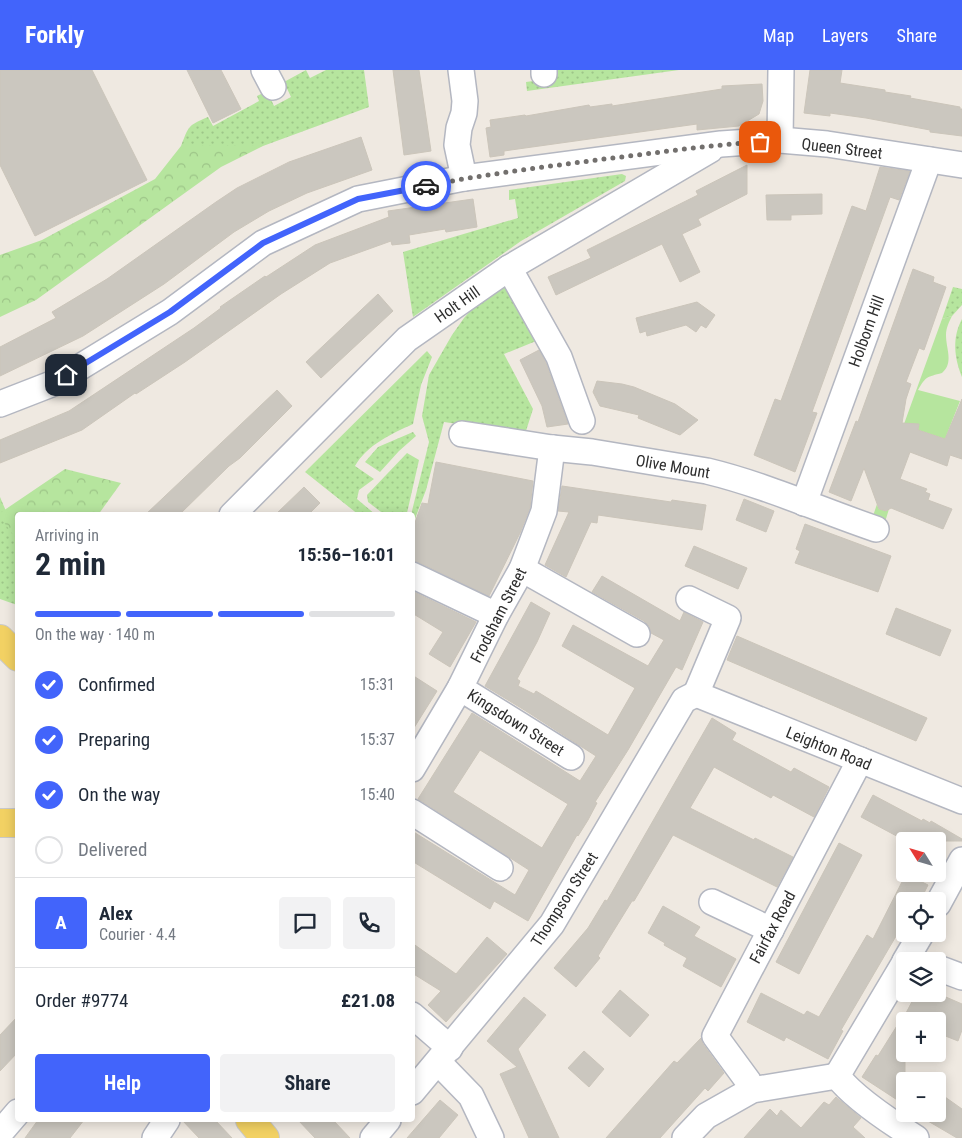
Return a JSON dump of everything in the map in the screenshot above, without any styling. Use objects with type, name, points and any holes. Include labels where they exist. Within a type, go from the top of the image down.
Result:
[{"type":"main road","points":[[0,639],[15,655]]},
{"type":"main road","points":[[0,823],[15,823]]},
{"type":"main road","points":[[252,1122],[265,1138]]},
{"type":"street","points":[[461,70],[465,101],[457,145],[464,178]]},
{"type":"street","points":[[780,140],[781,70]]},
{"type":"street","name":"Queen Street","points":[[0,404],[54,383],[170,312],[263,243],[358,199],[464,178],[721,144],[780,140],[827,144],[962,165]]},
{"type":"street","name":"Holt Hill","points":[[235,512],[407,339],[509,268],[721,144]]},
{"type":"street","name":"Holborn Hill","points":[[804,503],[929,160]]},
{"type":"street","points":[[509,268],[559,357],[582,421]]},
{"type":"street","name":"Olive Mount","points":[[462,434],[552,448],[592,452],[722,475],[876,530]]},
{"type":"street","name":"Frodsham Street","points":[[415,764],[460,688],[496,615],[522,569],[544,510],[552,448]]},
{"type":"street","points":[[522,569],[637,634]]},
{"type":"street","points":[[415,576],[496,615]]},
{"type":"street","points":[[689,600],[728,618],[696,694]]},
{"type":"street","name":"Kingsdown Street","points":[[460,688],[571,757]]},
{"type":"street","name":"Leighton Road","points":[[696,694],[962,801]]},
{"type":"street","name":"Thompson Street","points":[[415,1089],[552,924],[684,700],[696,694]]},
{"type":"street","name":"Fairfax Road","points":[[752,1090],[715,1036],[860,760]]},
{"type":"street","points":[[415,814],[500,868]]},
{"type":"street","points":[[945,892],[962,860]]},
{"type":"street","points":[[712,902],[771,930]]},
{"type":"street","points":[[946,971],[962,977]]},
{"type":"street","points":[[685,1138],[706,1116],[752,1090],[837,1076],[896,982]]},
{"type":"street","points":[[415,1019],[444,1055],[471,1096],[491,1138]]},
{"type":"street","points":[[837,1076],[844,1085],[895,1125],[916,1138]]},
{"type":"street","points":[[0,1133],[15,1116]]},
{"type":"street","points":[[155,1138],[165,1122]]},
{"type":"street","points":[[373,1138],[386,1122]]},
{"type":"green space","points":[[306,70],[310,78],[326,70],[364,70],[369,107],[263,146],[181,146],[190,127],[201,120],[208,117],[213,126],[259,101],[257,96],[267,91],[274,106],[291,97],[284,82]]},
{"type":"green space","points":[[546,70],[679,70],[527,91],[526,82],[547,79]]},
{"type":"green space","points":[[181,146],[263,146],[221,167],[36,300],[0,317],[0,255],[42,240],[155,179]]},
{"type":"green space","points":[[622,174],[626,176],[625,181],[521,241],[413,317],[403,252],[518,218],[515,199],[509,200],[509,190]]},
{"type":"green space","points":[[510,280],[541,339],[504,354],[533,409],[525,434],[444,422],[426,490],[415,519],[415,512],[412,512],[429,442],[422,416],[429,375],[452,335],[482,298]]},
{"type":"green space","points":[[953,287],[962,289],[962,305],[952,316],[942,319]]},
{"type":"green space","points":[[952,316],[946,332],[949,356],[948,365],[942,373],[930,376],[925,380],[918,390],[960,401],[945,439],[918,430],[919,424],[904,424],[942,319]]},
{"type":"green space","points":[[962,319],[962,377],[957,362],[955,340]]},
{"type":"green space","points":[[427,351],[432,357],[421,385],[413,424],[388,436],[373,446],[355,466],[374,479],[359,490],[357,499],[372,512],[355,512],[305,472]]},
{"type":"green space","points":[[413,432],[416,436],[380,472],[365,462],[378,447]]},
{"type":"green space","points":[[407,453],[419,460],[407,512],[381,512],[368,502],[367,495]]},
{"type":"green space","points":[[65,469],[121,483],[100,512],[15,512],[15,537],[0,517],[0,513]]},
{"type":"green space","points":[[882,489],[877,505],[879,509],[886,511],[889,509],[885,522],[873,516]]},
{"type":"green space","points":[[0,497],[15,532],[15,604],[0,599]]},
{"type":"building","points":[[0,70],[92,70],[147,180],[35,236],[0,165]]},
{"type":"building","points":[[187,70],[221,70],[241,109],[213,123]]},
{"type":"building","points":[[393,70],[419,70],[431,151],[404,155]]},
{"type":"building","points":[[810,70],[842,70],[840,83],[885,90],[885,92],[911,96],[910,98],[960,107],[962,109],[962,136],[930,132],[930,130],[866,118],[830,113],[830,116],[804,113]]},
{"type":"building","points":[[762,84],[763,101],[759,114],[739,126],[697,130],[697,124],[504,151],[504,155],[490,157],[486,128],[491,127],[490,120],[589,105],[590,107],[612,104],[612,106],[722,89],[722,86]]},
{"type":"building","points":[[361,137],[372,170],[307,193],[269,211],[234,232],[164,284],[83,336],[0,376],[0,347],[56,318],[52,312],[107,279],[237,188],[289,162]]},
{"type":"building","points":[[747,165],[747,194],[698,219],[701,225],[682,234],[700,272],[680,282],[662,244],[556,295],[548,277],[591,258],[587,250],[698,195],[696,191]]},
{"type":"building","points":[[880,167],[910,171],[899,200],[890,197],[812,412],[817,413],[795,472],[754,455],[775,399],[781,401],[852,206],[866,211]]},
{"type":"building","points":[[822,194],[822,214],[791,215],[791,220],[767,220],[766,195]]},
{"type":"building","points":[[473,199],[477,227],[446,232],[445,229],[409,235],[410,243],[392,245],[391,241],[330,263],[281,294],[185,362],[135,393],[82,430],[0,463],[0,440],[69,411],[194,328],[220,307],[265,276],[315,245],[389,217],[388,211]]},
{"type":"building","points":[[913,269],[934,277],[933,282],[946,287],[924,350],[919,348],[906,382],[911,384],[902,423],[919,424],[918,430],[945,439],[962,399],[962,459],[950,455],[947,466],[910,452],[900,479],[927,489],[925,492],[930,494],[928,500],[952,509],[943,529],[891,508],[886,511],[879,509],[864,468],[851,501],[829,492],[856,421],[858,422]]},
{"type":"building","points":[[378,294],[393,311],[321,378],[306,362]]},
{"type":"building","points":[[697,302],[715,315],[706,328],[701,325],[696,332],[686,325],[647,336],[646,331],[640,333],[636,318]]},
{"type":"building","points":[[539,350],[546,363],[568,424],[547,427],[542,406],[520,360]]},
{"type":"building","points":[[597,381],[634,387],[675,404],[698,420],[680,435],[638,418],[639,415],[600,406],[593,392]]},
{"type":"building","points":[[277,390],[292,406],[182,512],[148,512]]},
{"type":"building","points":[[436,462],[533,481],[530,508],[489,596],[415,562],[415,523],[422,503],[428,504]]},
{"type":"building","points":[[562,486],[671,502],[672,500],[706,505],[702,530],[598,515],[597,523],[591,522],[566,577],[545,565],[569,512],[558,511]]},
{"type":"building","points":[[304,487],[320,503],[311,512],[278,512]]},
{"type":"building","points":[[744,499],[774,511],[766,532],[736,520]]},
{"type":"building","points":[[805,524],[891,556],[878,592],[795,563],[800,551],[796,549]]},
{"type":"building","points":[[694,546],[747,568],[738,589],[685,566]]},
{"type":"building","points":[[602,576],[680,621],[684,612],[703,622],[682,670],[676,667],[628,750],[595,802],[597,803],[588,820],[577,835],[528,921],[494,901],[490,909],[415,863],[415,833],[515,895],[529,870],[418,799],[472,713],[580,781],[596,756],[485,686],[531,602],[550,613],[517,679],[520,681],[518,686],[534,694],[536,691],[608,735],[635,688],[562,646],[573,625],[648,666],[664,640],[651,633],[649,626],[644,621],[592,592]],"holes":[[[480,750],[568,804],[542,848],[453,792]]]},
{"type":"building","points":[[415,592],[476,622],[450,667],[429,654],[443,632],[415,615]]},
{"type":"building","points":[[896,608],[951,630],[940,656],[886,634]]},
{"type":"building","points":[[737,636],[927,718],[916,741],[727,660]]},
{"type":"building","points":[[415,677],[437,691],[415,726]]},
{"type":"building","points":[[712,718],[736,733],[732,740],[791,772],[794,768],[829,787],[814,817],[773,795],[771,798],[714,767],[690,808],[793,857],[777,887],[673,835],[634,901],[632,901],[598,956],[600,958],[576,987],[554,968],[588,928],[605,900],[607,901]]},
{"type":"building","points":[[873,795],[922,821],[923,819],[930,823],[931,821],[962,839],[962,841],[946,841],[946,832],[896,832],[896,836],[861,817]]},
{"type":"building","points":[[839,843],[862,855],[799,974],[776,962]]},
{"type":"building","points":[[902,882],[922,882],[928,885],[924,892],[897,892]]},
{"type":"building","points":[[896,894],[896,936],[841,1030],[843,1031],[828,1059],[786,1037],[784,1041],[747,1022],[761,993],[804,1015],[807,1011],[819,1017],[867,935],[873,939]]},
{"type":"building","points":[[663,906],[700,927],[694,936],[736,959],[721,987],[683,966],[687,958],[648,933]]},
{"type":"building","points":[[487,937],[507,954],[446,1022],[428,1005],[441,991],[415,975],[415,945],[456,974]]},
{"type":"building","points":[[620,990],[649,1015],[630,1037],[602,1012]]},
{"type":"building","points":[[524,997],[546,1015],[518,1049],[559,1138],[529,1138],[500,1074],[517,1067],[487,1041]]},
{"type":"building","points":[[946,997],[962,1004],[962,1030],[958,1041],[946,1036],[946,1012],[907,1012],[912,1002],[946,1002]]},
{"type":"building","points":[[15,1019],[15,1055],[0,1071],[0,1035]]},
{"type":"building","points":[[896,1027],[896,1062],[905,1062],[905,1072],[896,1072],[896,1099],[862,1077],[876,1055],[878,1056]]},
{"type":"building","points":[[701,1038],[703,1044],[724,1073],[708,1091],[705,1088],[660,1138],[606,1138],[674,1061],[677,1063]]},
{"type":"building","points":[[584,1051],[604,1069],[589,1087],[568,1068]]},
{"type":"building","points":[[836,1097],[861,1118],[853,1127],[865,1138],[744,1138],[770,1109],[777,1116],[781,1110],[801,1128],[824,1102],[829,1105]]},
{"type":"building","points":[[946,1098],[962,1109],[962,1138],[957,1138],[930,1122],[946,1122]]},
{"type":"building","points":[[440,1100],[458,1115],[439,1138],[407,1138]]},
{"type":"building","points":[[37,1122],[82,1122],[70,1138],[25,1138]]},
{"type":"building","points":[[184,1122],[217,1122],[232,1138],[199,1138]]},
{"type":"building","points":[[300,1122],[335,1122],[350,1138],[315,1138]]},
{"type":"way so far","points":[[426,186],[464,178],[682,149],[760,142]]},
{"type":"route","points":[[66,375],[170,312],[263,243],[358,199],[426,186]]}]
